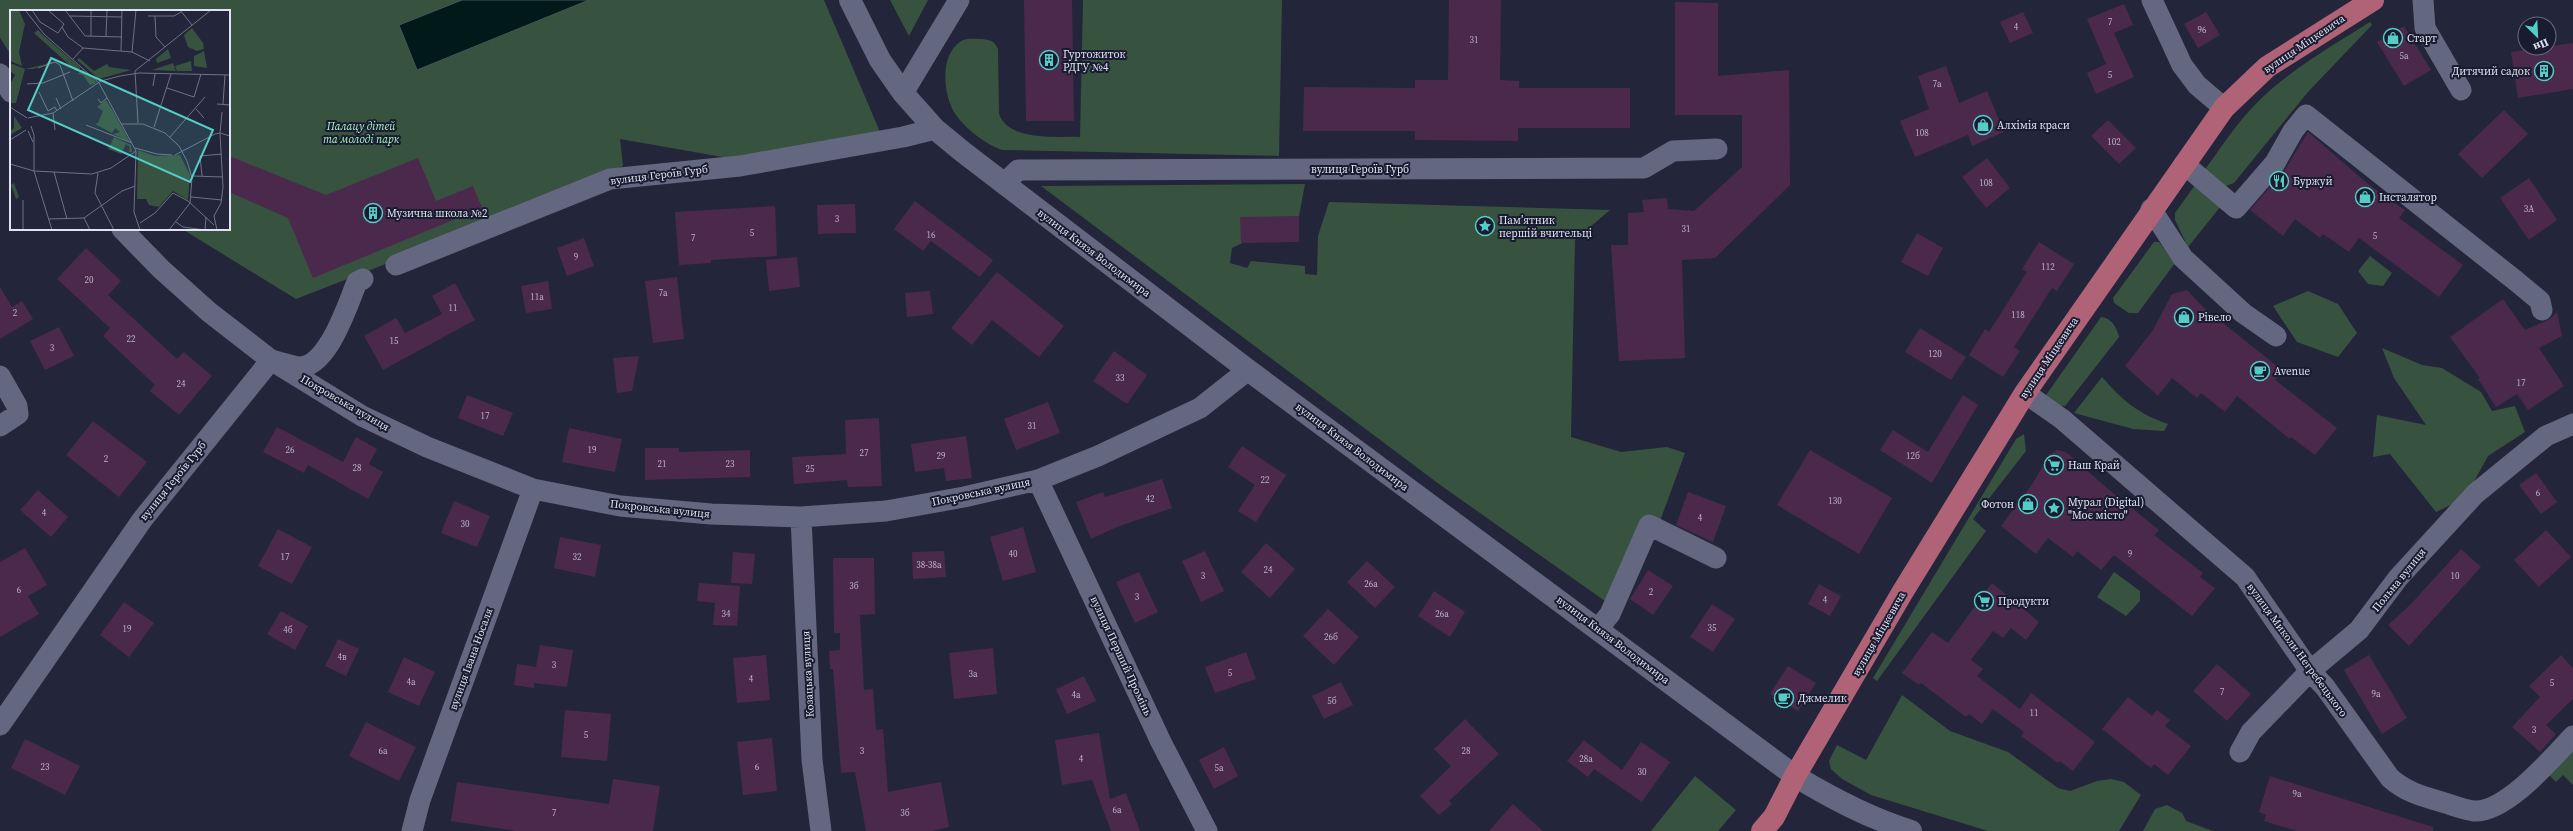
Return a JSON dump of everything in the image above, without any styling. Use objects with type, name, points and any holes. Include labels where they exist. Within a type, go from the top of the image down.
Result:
[{"type":"main road","name":"вулиця Міцкевича","points":[[1762,831],[1774,817],[1795,776],[2025,393],[2151,209],[2224,108],[2267,67],[2373,0]]},
{"type":"street","name":"вулиця Князя Володимира","points":[[850,0],[880,60],[902,93],[935,129],[1004,184],[1248,370],[1795,776],[1838,802],[1878,821],[1911,831]]},
{"type":"street","points":[[902,93],[959,0]]},
{"type":"street","points":[[2152,0],[2182,65],[2197,85],[2224,108]]},
{"type":"street","points":[[2423,0],[2425,28],[2461,90]]},
{"type":"street","points":[[0,74],[10,90]]},
{"type":"street","points":[[0,101],[10,96]]},
{"type":"street","points":[[2184,164],[2236,208],[2275,163],[2293,131],[2306,115],[2516,281],[2540,301],[2542,310]]},
{"type":"street","name":"вулиця Героїв Гурб","points":[[396,265],[610,179],[740,166],[903,137],[935,129]]},
{"type":"street","name":"вулиця Героїв Гурб","points":[[1004,184],[1018,170],[1644,168],[1673,151],[1717,149]]},
{"type":"street","points":[[2151,209],[2183,258],[2243,314],[2276,336]]},
{"type":"street","name":"Покровська вулиця","points":[[123,230],[161,269],[210,312],[271,360],[368,419],[427,447],[533,489],[620,506],[711,514],[801,517],[886,511],[964,497],[1038,480],[1098,456],[1200,408],[1248,370]]},
{"type":"street","points":[[271,360],[300,367],[316,360],[332,340],[357,282],[363,279]]},
{"type":"street","name":"вулиця Героїв Гурб","points":[[0,725],[142,520],[271,360]]},
{"type":"street","points":[[0,376],[17,406],[18,414],[0,426]]},
{"type":"street","name":"вулиця Миколи Негребецького","points":[[2025,393],[2062,419],[2245,577],[2310,671],[2325,687],[2390,778],[2402,789],[2417,796],[2474,811],[2499,805],[2544,766],[2573,736]]},
{"type":"street","name":"Польна вулиця","points":[[2240,752],[2251,732],[2310,671],[2359,630],[2398,578],[2475,494],[2546,436],[2573,424]]},
{"type":"street","name":"вулиця Перший Промінь","points":[[1038,480],[1161,742],[1207,831]]},
{"type":"street","name":"вулиця Івана Носаля","points":[[412,831],[420,800],[533,489]]},
{"type":"street","name":"Козацька вулиця","points":[[801,517],[812,760],[821,831]]},
{"type":"street","points":[[1598,629],[1610,614],[1649,525],[1716,558]]},
{"type":"green space","name":"Палацу дітей та молоді парк","points":[[0,0],[824,0],[880,132],[734,159],[620,139],[623,166],[514,214],[296,299],[184,230],[230,230],[230,10],[10,10],[10,53],[0,38]]},
{"type":"green space","points":[[890,0],[928,0],[909,36]]},
{"type":"green space","points":[[1083,0],[1282,0],[1279,156],[1002,150],[975,135],[958,118],[950,104],[947,95],[945,74],[950,54],[955,46],[963,40],[970,39],[989,40],[995,44],[998,49],[999,114],[1005,123],[1013,129],[1034,136],[1080,137]]},
{"type":"green space","points":[[2370,22],[2372,25],[2308,92],[2234,183],[2226,186],[2203,172],[2238,124],[2264,96],[2292,73],[2323,51]]},
{"type":"green space","points":[[1305,184],[1299,216],[1232,248],[1230,263],[1247,268],[1251,261],[1305,266],[1305,274],[1317,275],[1318,236],[1329,202],[1610,210],[1575,240],[1571,437],[1621,452],[1667,447],[1685,453],[1660,521],[1605,601],[1443,487],[1041,186]]},
{"type":"green space","points":[[2195,185],[2221,206],[2188,247],[2175,220],[2175,213]]},
{"type":"green space","points":[[2154,242],[2159,242],[2175,263],[2138,313],[2129,313],[2114,303],[2113,298]]},
{"type":"green space","points":[[2370,256],[2392,273],[2383,286],[2368,284],[2358,271]]},
{"type":"green space","points":[[2308,291],[2338,304],[2357,333],[2338,357],[2297,342],[2273,306]]},
{"type":"green space","points":[[2101,317],[2111,321],[2117,330],[2119,337],[2065,406],[2056,405],[2044,398]]},
{"type":"green space","points":[[2382,348],[2422,365],[2442,368],[2481,392],[2492,411],[2515,406],[2525,432],[2488,456],[2465,498],[2436,512],[2390,454],[2373,457],[2377,415],[2426,425],[2394,378]]},
{"type":"green space","points":[[2102,377],[2124,400],[2139,411],[2168,424],[2164,431],[2133,429],[2074,413]]},
{"type":"green space","points":[[2024,434],[2026,451],[1973,519],[1986,531],[1877,681],[1873,678],[2016,439]]},
{"type":"green space","points":[[2114,572],[2140,591],[2140,601],[2126,616],[2097,597]]},
{"type":"green space","points":[[1902,695],[1950,731],[2008,752],[2058,788],[2070,791],[2097,781],[2111,779],[2124,782],[2141,795],[2119,831],[1988,831],[1871,795],[1842,779],[1831,769],[1829,761],[1837,745],[1866,760]]},
{"type":"green space","points":[[2573,744],[2573,785],[2563,775],[2556,782],[2546,772]]},
{"type":"green space","points":[[1695,776],[1736,810],[1718,831],[1651,831]]},
{"type":"green space","points":[[2167,805],[2182,813],[2186,821],[2213,831],[2143,831],[2155,809]]},
{"type":"shaded area","points":[[462,0],[589,0],[417,70],[399,25]]},
{"type":"building","name":"Гуртожиток РДГУ №4","points":[[1024,0],[1072,0],[1074,121],[1026,121]]},
{"type":"building","points":[[1449,0],[1501,0],[1500,80],[1519,81],[1519,88],[1630,88],[1630,128],[1518,128],[1518,141],[1415,140],[1415,131],[1303,131],[1304,87],[1415,88],[1415,80],[1448,80]]},
{"type":"building","points":[[1675,2],[1718,3],[1718,76],[1789,70],[1790,185],[1715,258],[1682,260],[1685,358],[1619,361],[1611,245],[1628,245],[1628,213],[1644,212],[1642,200],[1667,198],[1668,209],[1694,211],[1742,167],[1742,115],[1675,115]]},
{"type":"building","points":[[2124,4],[2133,25],[2114,33],[2134,77],[2096,94],[2087,73],[2106,64],[2087,19]]},
{"type":"building","points":[[2023,12],[2033,33],[2010,43],[2000,22]]},
{"type":"building","points":[[2206,12],[2220,35],[2198,48],[2184,24]]},
{"type":"building","points":[[2404,26],[2431,70],[2404,86],[2377,42]]},
{"type":"building","name":"Дитячий садок","points":[[2573,43],[2573,89],[2518,98],[2511,52],[2517,51],[2517,56],[2557,56],[2557,45]]},
{"type":"building","points":[[1946,66],[1959,103],[1987,91],[2004,132],[1972,146],[1968,135],[1915,157],[1900,121],[1929,109],[1918,76]]},
{"type":"building","points":[[2504,110],[2528,134],[2482,178],[2458,154]]},
{"type":"building","points":[[2108,120],[2136,148],[2119,164],[2091,136]]},
{"type":"building","points":[[2308,132],[2368,184],[2405,210],[2399,218],[2463,265],[2439,297],[2359,238],[2349,252],[2323,234],[2320,238],[2295,219],[2283,236],[2250,210],[2284,171]]},
{"type":"building","name":"Музична школа №2","points":[[230,156],[326,195],[418,158],[436,201],[473,186],[482,208],[313,278],[288,218],[230,192]]},
{"type":"building","points":[[1987,158],[2010,188],[1986,208],[1962,177]]},
{"type":"building","points":[[2529,178],[2557,220],[2529,240],[2500,198]]},
{"type":"building","points":[[915,201],[993,260],[980,277],[931,241],[923,251],[894,229]]},
{"type":"building","points":[[855,204],[856,233],[818,234],[817,205]]},
{"type":"building","points":[[775,206],[777,256],[711,260],[711,263],[679,265],[675,212]]},
{"type":"building","points":[[1299,216],[1299,242],[1241,243],[1240,217]]},
{"type":"building","points":[[1917,233],[1943,248],[1928,276],[1901,262]]},
{"type":"building","points":[[584,238],[594,266],[567,276],[557,248]]},
{"type":"building","points":[[2039,242],[2074,264],[2057,291],[2052,288],[2014,347],[2020,351],[2003,377],[1969,355],[1985,329],[1989,332],[2027,272],[2022,269]]},
{"type":"building","points":[[86,248],[121,281],[108,295],[177,359],[184,352],[212,376],[179,415],[150,391],[155,385],[103,336],[110,328],[57,279]]},
{"type":"building","points":[[797,257],[800,287],[769,291],[766,260]]},
{"type":"building","points":[[997,272],[1064,326],[1039,357],[992,320],[972,345],[951,328]]},
{"type":"building","points":[[677,277],[684,339],[653,343],[645,281]]},
{"type":"building","points":[[548,281],[552,309],[526,313],[521,286]]},
{"type":"building","points":[[455,283],[475,320],[383,370],[364,336],[396,318],[405,333],[442,314],[432,296]]},
{"type":"building","points":[[0,287],[12,307],[22,301],[33,319],[0,339]]},
{"type":"building","points":[[2187,290],[2203,307],[2282,370],[2275,380],[2337,428],[2315,455],[2291,437],[2290,439],[2237,396],[2225,412],[2201,393],[2197,398],[2172,378],[2158,396],[2125,366],[2153,330],[2172,294]]},
{"type":"building","points":[[930,291],[933,314],[907,317],[905,293]]},
{"type":"building","points":[[2503,299],[2525,330],[2550,319],[2557,312],[2562,336],[2539,348],[2564,386],[2528,410],[2517,394],[2496,407],[2478,379],[2480,378],[2450,337]]},
{"type":"building","points":[[59,327],[74,356],[45,370],[30,341]]},
{"type":"building","points":[[1920,328],[1966,357],[1951,380],[1905,352]]},
{"type":"building","points":[[1114,351],[1147,375],[1127,404],[1093,381]]},
{"type":"building","points":[[639,356],[632,391],[617,393],[613,358]]},
{"type":"building","points":[[467,395],[513,413],[503,436],[458,418]]},
{"type":"building","points":[[1963,395],[1978,405],[1932,483],[1880,450],[1893,430],[1928,452]]},
{"type":"building","points":[[1048,402],[1060,433],[1016,450],[1004,419]]},
{"type":"building","points":[[879,418],[882,486],[848,487],[847,480],[794,484],[792,457],[846,454],[845,420]]},
{"type":"building","points":[[93,421],[147,462],[119,497],[66,455]]},
{"type":"building","points":[[277,427],[343,462],[356,437],[377,449],[369,464],[383,472],[368,499],[308,465],[304,473],[263,452]]},
{"type":"building","points":[[569,428],[622,439],[615,472],[562,462]]},
{"type":"building","points":[[966,436],[972,478],[946,481],[944,468],[915,472],[911,444]]},
{"type":"building","points":[[1242,446],[1286,475],[1256,522],[1238,511],[1255,485],[1228,467]]},
{"type":"building","points":[[645,448],[679,448],[679,452],[750,450],[750,477],[645,480]]},
{"type":"building","points":[[1810,450],[1892,498],[1859,554],[1777,505]]},
{"type":"building","points":[[2057,450],[2066,452],[2108,489],[2159,530],[2154,535],[2203,573],[2200,577],[2215,588],[2192,616],[2114,555],[2101,570],[2077,551],[2073,557],[2048,538],[2036,554],[2001,526],[2033,483],[2049,455]]},
{"type":"building","points":[[2536,473],[2557,502],[2541,514],[2519,485]]},
{"type":"building","points":[[1162,479],[1172,508],[1117,527],[1091,539],[1076,502],[1103,492],[1105,497]]},
{"type":"building","points":[[38,490],[68,517],[51,537],[20,510]]},
{"type":"building","points":[[1688,492],[1726,506],[1713,542],[1676,525]]},
{"type":"building","points":[[454,501],[490,516],[477,547],[441,533]]},
{"type":"building","points":[[1023,527],[1036,572],[1003,581],[990,537]]},
{"type":"building","points":[[278,529],[312,547],[292,584],[258,566]]},
{"type":"building","points":[[2546,530],[2571,557],[2539,587],[2514,560]]},
{"type":"building","points":[[560,537],[601,545],[595,577],[554,568]]},
{"type":"building","points":[[1266,543],[1295,569],[1270,598],[1241,572]]},
{"type":"building","points":[[25,548],[47,585],[28,596],[39,614],[0,637],[0,562]]},
{"type":"building","points":[[2461,549],[2481,567],[2409,646],[2388,625],[2411,604]]},
{"type":"building","points":[[944,551],[946,577],[913,579],[912,552]]},
{"type":"building","points":[[1205,551],[1224,591],[1201,602],[1182,561]]},
{"type":"building","points":[[733,552],[755,554],[752,584],[731,583]]},
{"type":"building","points":[[833,558],[874,558],[875,614],[860,615],[864,690],[873,689],[876,730],[883,729],[888,792],[941,782],[949,827],[931,831],[866,831],[855,772],[841,773],[833,669],[830,669],[829,651],[840,650],[840,633],[834,633]]},
{"type":"building","points":[[1367,561],[1395,587],[1375,608],[1347,582]]},
{"type":"building","points":[[1648,570],[1673,586],[1653,615],[1630,599]]},
{"type":"building","points":[[1139,572],[1158,612],[1135,623],[1116,582]]},
{"type":"building","points":[[699,583],[740,586],[737,626],[713,625],[715,603],[697,601]]},
{"type":"building","points":[[1992,583],[2039,622],[2026,640],[2011,628],[2003,638],[1993,631],[1971,660],[1983,669],[1977,676],[2020,709],[2031,693],[2095,742],[2073,771],[2060,761],[2058,763],[2021,736],[2024,732],[1993,709],[1982,724],[1969,714],[1966,717],[1921,683],[1919,685],[1902,673],[1932,632],[1948,643]]},
{"type":"building","points":[[1819,584],[1841,596],[1830,616],[1808,604]]},
{"type":"building","points":[[1434,591],[1465,612],[1450,637],[1418,616]]},
{"type":"building","points":[[124,602],[154,623],[129,657],[100,635]]},
{"type":"building","points":[[1712,604],[1735,619],[1713,652],[1690,637]]},
{"type":"building","points":[[1328,609],[1359,637],[1334,665],[1303,636]]},
{"type":"building","points":[[281,611],[308,626],[295,650],[267,634]]},
{"type":"building","points":[[338,639],[359,649],[346,676],[325,666]]},
{"type":"building","points":[[540,645],[573,650],[567,687],[534,683],[534,688],[514,685],[517,664],[536,667]]},
{"type":"building","points":[[993,648],[997,694],[954,699],[949,653]]},
{"type":"building","points":[[1246,652],[1256,679],[1215,693],[1205,667]]},
{"type":"building","points":[[766,655],[770,700],[737,703],[733,658]]},
{"type":"building","points":[[2369,655],[2407,718],[2382,734],[2344,670]]},
{"type":"building","points":[[2561,655],[2573,668],[2573,699],[2546,725],[2556,734],[2540,752],[2512,727],[2540,697],[2529,686]]},
{"type":"building","points":[[404,657],[435,672],[419,706],[388,692]]},
{"type":"building","points":[[2217,664],[2251,694],[2227,721],[2193,691]]},
{"type":"building","points":[[1788,666],[1816,683],[1798,711],[1770,694]]},
{"type":"building","points":[[1084,676],[1096,701],[1067,714],[1056,689]]},
{"type":"building","points":[[1341,682],[1353,705],[1324,719],[1312,696]]},
{"type":"building","points":[[2128,697],[2152,716],[2157,710],[2170,720],[2165,726],[2191,746],[2168,775],[2154,764],[2151,768],[2102,729]]},
{"type":"building","points":[[565,710],[611,714],[607,761],[561,757]]},
{"type":"building","points":[[1465,719],[1499,754],[1449,801],[1452,804],[1439,815],[1420,796],[1451,766],[1434,749]]},
{"type":"building","points":[[366,722],[416,747],[399,781],[349,756]]},
{"type":"building","points":[[1099,733],[1110,799],[1126,793],[1140,831],[1111,831],[1092,780],[1062,785],[1055,740]]},
{"type":"building","points":[[772,738],[777,791],[743,795],[737,742]]},
{"type":"building","points":[[25,739],[80,766],[65,795],[11,768]]},
{"type":"building","points":[[1584,740],[1622,770],[1641,742],[1670,762],[1642,802],[1594,769],[1588,777],[1567,761]]},
{"type":"building","points":[[1224,747],[1238,776],[1214,789],[1199,760]]},
{"type":"building","points":[[2270,776],[2433,827],[2433,831],[2297,831],[2264,821],[2266,815],[2259,812]]},
{"type":"building","points":[[613,779],[660,786],[653,831],[516,831],[451,821],[457,782],[609,804]]},
{"type":"building","points":[[1513,804],[1543,831],[1489,831]]},
{"type":"place","name":"Старт","points":[[2393,38]]},
{"type":"place","name":"Гуртожиток РДГУ №4","points":[[1049,60]]},
{"type":"place","name":"Дитячий садок","points":[[2544,71]]},
{"type":"place","name":"Алхімія краси","points":[[1983,125]]},
{"type":"place","name":"Буржуй","points":[[2279,181]]},
{"type":"place","name":"Інсталятор","points":[[2365,197]]},
{"type":"place","name":"Музична школа №2","points":[[373,213]]},
{"type":"place","name":"Пам’ятник першій вчительці","points":[[1485,226]]},
{"type":"place","name":"Рівело","points":[[2184,317]]},
{"type":"place","name":"Avenue","points":[[2260,371]]},
{"type":"place","name":"Наш Край","points":[[2054,465]]},
{"type":"place","name":"Фотон","points":[[2028,504]]},
{"type":"place","name":"Мурал (Digital) \"Моє місто\"","points":[[2054,508]]},
{"type":"place","name":"Продукти","points":[[1984,601]]},
{"type":"place","name":"Джмелик","points":[[1784,698]]}]
